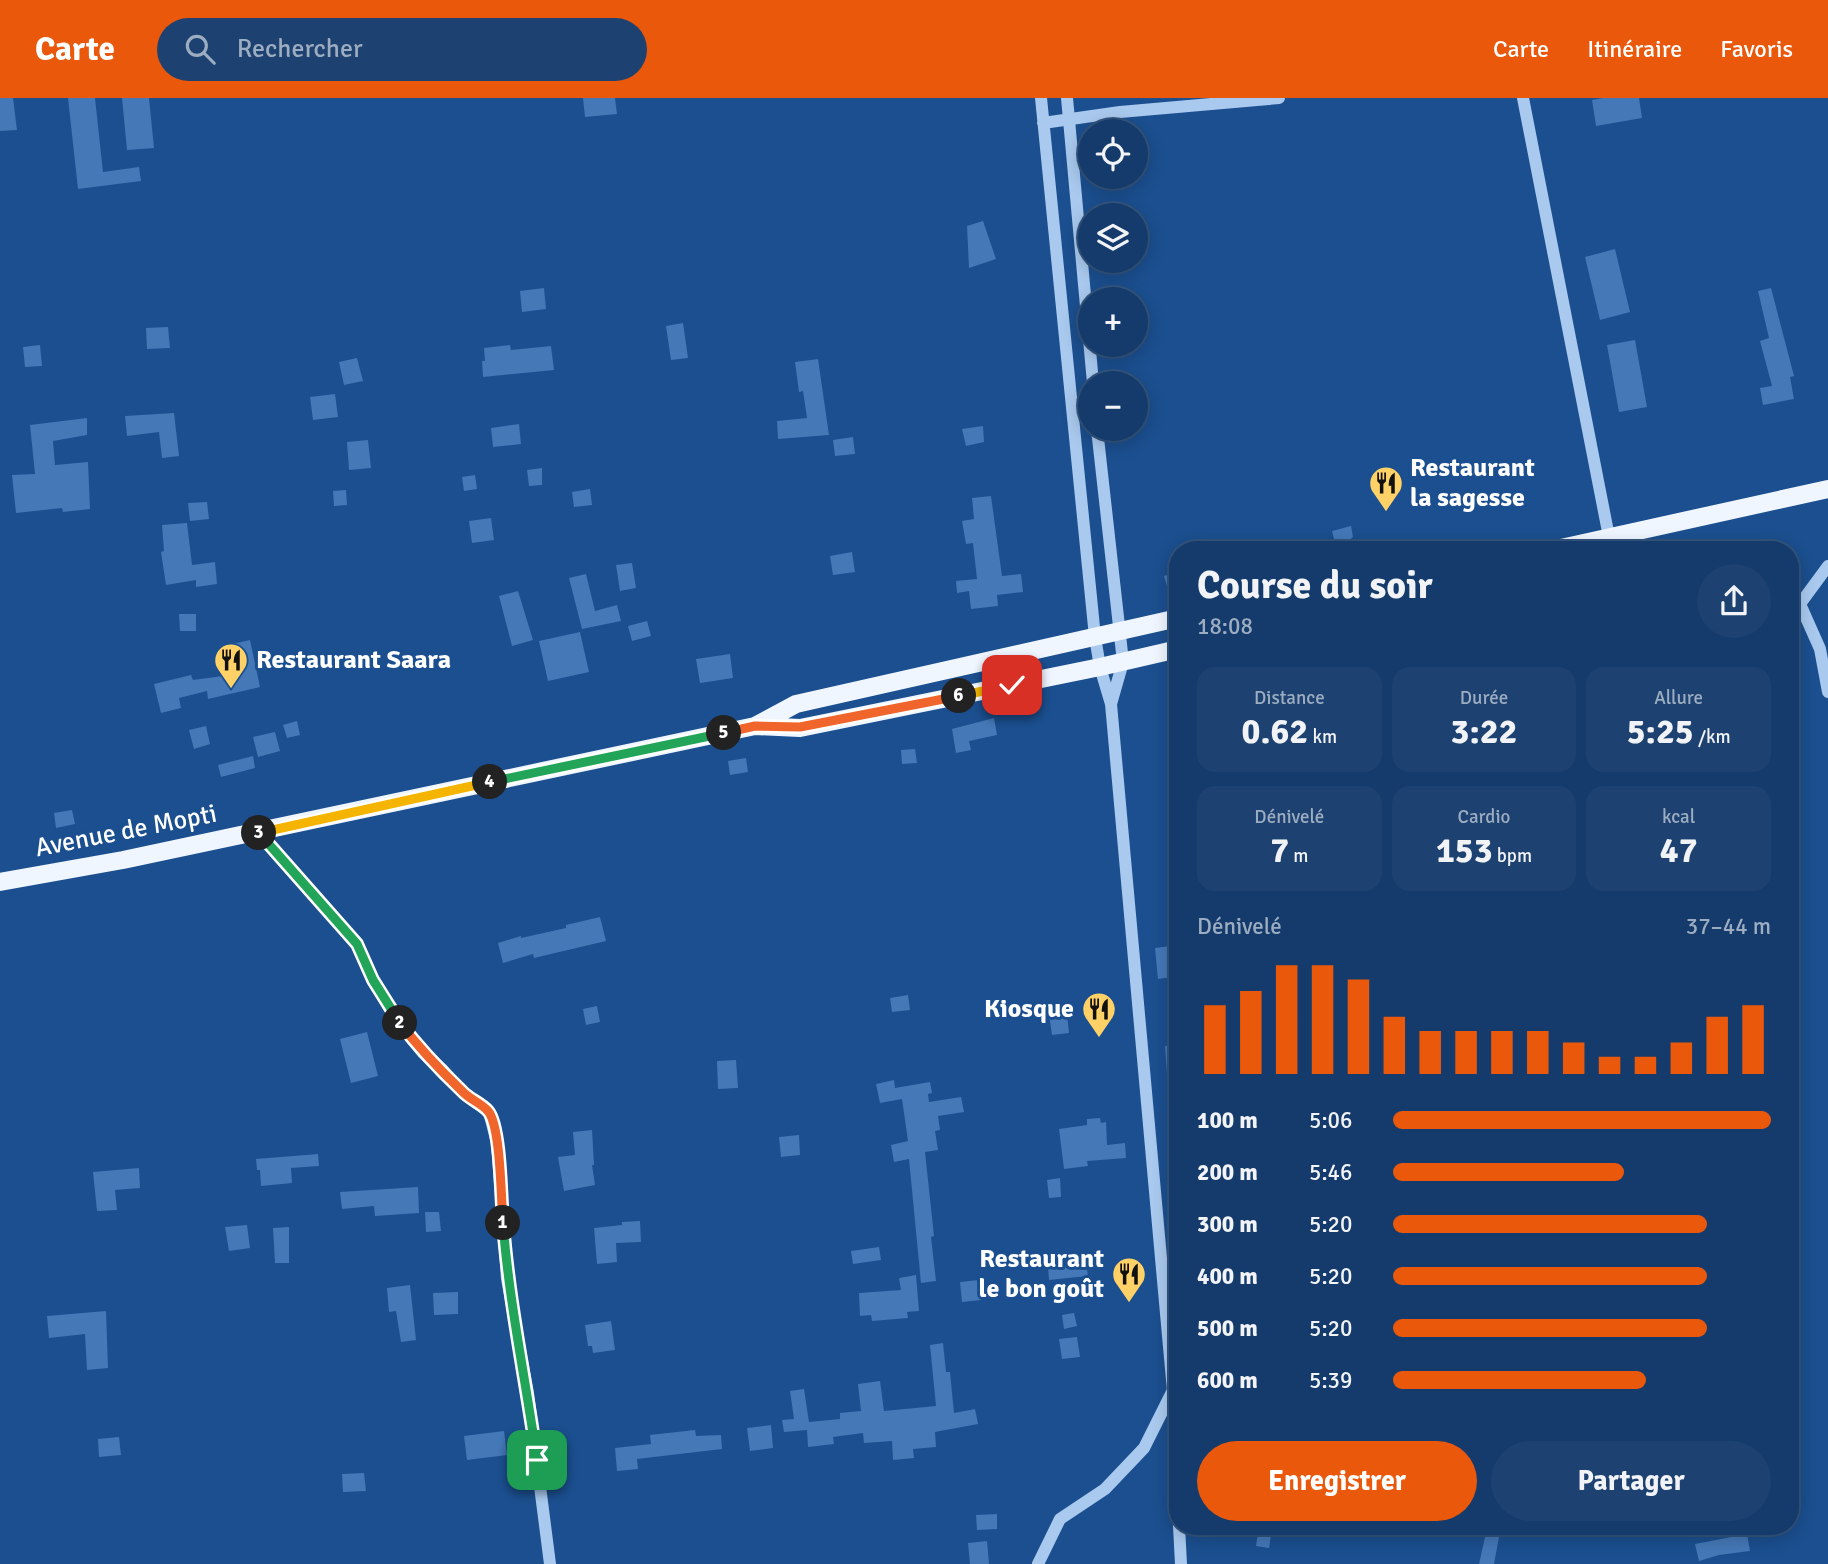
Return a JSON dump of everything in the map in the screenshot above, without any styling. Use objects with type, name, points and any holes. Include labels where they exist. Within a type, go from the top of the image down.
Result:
[{"type":"main road","points":[[1591,541],[1828,489]]},
{"type":"main road","name":"Avenue de Mopti","points":[[755,726],[796,704],[1169,620]]},
{"type":"main road","name":"Avenue de Mopti","points":[[0,882],[123,860],[755,726],[800,727],[1169,651]]},
{"type":"street","points":[[1041,98],[1095,637],[1100,667],[1111,704],[1169,1347]]},
{"type":"street","points":[[1067,98],[1092,371]]},
{"type":"street","points":[[1043,123],[1224,101],[1279,98]]},
{"type":"street","points":[[1523,98],[1609,537]]},
{"type":"street","points":[[1098,441],[1123,662],[1111,704]]},
{"type":"street","points":[[1828,566],[1800,604],[1824,650],[1828,692]]},
{"type":"street","points":[[257,831],[357,944],[373,980],[395,1018],[423,1053],[442,1069],[463,1093],[489,1112],[497,1143],[507,1279],[528,1393],[550,1564]]},
{"type":"street","points":[[1038,1564],[1060,1519],[1105,1489],[1143,1448],[1169,1399]]},
{"type":"street","points":[[1179,1535],[1181,1564]]},
{"type":"building","points":[[0,98],[13,98],[17,130],[0,131]]},
{"type":"building","points":[[68,98],[95,98],[103,172],[139,167],[141,181],[78,189]]},
{"type":"building","points":[[122,98],[149,98],[154,148],[127,150]]},
{"type":"building","points":[[583,98],[615,98],[617,114],[585,117]]},
{"type":"building","points":[[1639,98],[1642,118],[1596,126],[1592,100]]},
{"type":"building","points":[[983,221],[996,259],[969,268],[967,226]]},
{"type":"building","points":[[1615,249],[1630,312],[1600,320],[1585,257]]},
{"type":"building","points":[[544,288],[546,309],[522,312],[520,291]]},
{"type":"building","points":[[1771,288],[1794,376],[1790,377],[1794,399],[1763,405],[1760,388],[1772,386],[1760,341],[1769,338],[1758,291]]},
{"type":"building","points":[[683,323],[688,358],[671,360],[666,326]]},
{"type":"building","points":[[168,327],[170,348],[147,349],[146,328]]},
{"type":"building","points":[[1635,340],[1647,407],[1619,412],[1607,345]]},
{"type":"building","points":[[40,345],[42,366],[25,367],[23,347]]},
{"type":"building","points":[[510,345],[511,350],[551,346],[554,370],[483,377],[484,348]]},
{"type":"building","points":[[357,358],[363,381],[344,385],[339,362]]},
{"type":"building","points":[[818,359],[829,435],[778,439],[777,421],[807,418],[803,391],[799,392],[795,362]]},
{"type":"building","points":[[335,394],[338,417],[313,420],[310,397]]},
{"type":"building","points":[[174,413],[179,456],[162,458],[159,432],[127,436],[125,416]]},
{"type":"building","points":[[87,418],[87,435],[53,441],[55,465],[88,462],[90,509],[63,512],[62,508],[16,513],[12,475],[35,474],[30,425]]},
{"type":"building","points":[[519,424],[521,444],[493,447],[491,428]]},
{"type":"building","points":[[983,426],[984,442],[966,446],[962,429]]},
{"type":"building","points":[[853,437],[855,454],[835,456],[833,440]]},
{"type":"building","points":[[368,440],[371,468],[349,470],[347,442]]},
{"type":"building","points":[[542,468],[542,485],[529,486],[527,470]]},
{"type":"building","points":[[475,475],[477,489],[464,491],[462,477]]},
{"type":"building","points":[[590,489],[592,505],[574,507],[572,492]]},
{"type":"building","points":[[346,490],[347,505],[334,506],[333,491]]},
{"type":"building","points":[[991,496],[1002,576],[1021,574],[1023,592],[997,595],[998,606],[971,609],[969,591],[957,593],[956,581],[977,579],[973,543],[966,544],[962,521],[974,519],[972,498]]},
{"type":"building","points":[[207,502],[209,519],[190,521],[188,503]]},
{"type":"building","points":[[491,518],[494,540],[472,543],[469,521]]},
{"type":"building","points":[[187,523],[192,565],[215,562],[217,584],[196,587],[196,580],[166,585],[161,552],[164,551],[162,525]]},
{"type":"building","points":[[1351,526],[1353,537],[1348,541],[1335,541],[1332,531]]},
{"type":"building","points":[[852,552],[855,572],[833,575],[830,556]]},
{"type":"building","points":[[632,563],[636,588],[620,591],[616,565]]},
{"type":"building","points":[[586,574],[595,611],[617,605],[621,621],[582,629],[569,578]]},
{"type":"building","points":[[1169,575],[1169,593],[1164,576]]},
{"type":"building","points":[[518,591],[533,640],[512,646],[499,596]]},
{"type":"building","points":[[179,614],[196,614],[196,631],[180,631]]},
{"type":"building","points":[[647,621],[651,636],[632,641],[628,626]]},
{"type":"building","points":[[580,632],[589,672],[548,681],[539,641]]},
{"type":"building","points":[[250,640],[260,687],[208,699],[207,691],[179,698],[181,708],[161,713],[154,684],[191,675],[193,680],[230,675],[224,646]]},
{"type":"building","points":[[730,654],[733,678],[700,683],[696,659]]},
{"type":"building","points":[[994,718],[997,735],[969,741],[971,750],[956,753],[952,729]]},
{"type":"building","points":[[297,721],[300,735],[287,738],[283,725]]},
{"type":"building","points":[[206,726],[210,744],[194,749],[189,730]]},
{"type":"building","points":[[275,732],[280,751],[258,757],[253,737]]},
{"type":"building","points":[[915,749],[917,763],[902,764],[901,750]]},
{"type":"building","points":[[253,756],[255,768],[221,777],[218,765]]},
{"type":"building","points":[[746,758],[748,772],[730,775],[728,761]]},
{"type":"building","points":[[72,810],[75,824],[56,828],[54,813]]},
{"type":"building","points":[[600,917],[606,941],[534,958],[533,954],[503,963],[498,943],[566,928],[566,925]]},
{"type":"building","points":[[1169,946],[1169,977],[1158,979],[1155,948]]},
{"type":"building","points":[[908,995],[910,1010],[892,1012],[890,998]]},
{"type":"building","points":[[1066,1005],[1069,1033],[1052,1035],[1048,1008]]},
{"type":"building","points":[[597,1006],[600,1022],[586,1025],[583,1009]]},
{"type":"building","points":[[367,1032],[378,1076],[351,1083],[340,1039]]},
{"type":"building","points":[[1165,1046],[1169,1046],[1169,1089],[1168,1089]]},
{"type":"building","points":[[736,1060],[738,1088],[718,1089],[717,1061]]},
{"type":"building","points":[[894,1080],[895,1088],[930,1082],[932,1093],[928,1094],[929,1102],[961,1097],[964,1112],[938,1116],[940,1130],[935,1131],[938,1150],[925,1152],[936,1281],[921,1283],[909,1159],[894,1162],[891,1145],[908,1141],[902,1099],[880,1103],[876,1084]]},
{"type":"building","points":[[1100,1118],[1101,1123],[1106,1122],[1107,1145],[1125,1143],[1126,1158],[1087,1161],[1088,1166],[1064,1169],[1059,1129],[1087,1125],[1087,1119]]},
{"type":"building","points":[[592,1130],[595,1185],[564,1191],[558,1157],[575,1155],[573,1132]]},
{"type":"building","points":[[799,1135],[800,1155],[781,1157],[779,1137]]},
{"type":"building","points":[[318,1154],[319,1166],[291,1168],[292,1183],[261,1186],[256,1159]]},
{"type":"building","points":[[139,1168],[140,1188],[115,1190],[117,1210],[97,1211],[93,1172]]},
{"type":"building","points":[[1060,1178],[1061,1197],[1049,1198],[1047,1180]]},
{"type":"building","points":[[418,1187],[419,1213],[375,1216],[374,1206],[342,1209],[340,1192]]},
{"type":"building","points":[[425,1212],[439,1212],[441,1231],[426,1232]]},
{"type":"building","points":[[640,1221],[641,1242],[616,1243],[617,1262],[597,1264],[594,1228]]},
{"type":"building","points":[[247,1225],[250,1248],[229,1251],[225,1227]]},
{"type":"building","points":[[289,1227],[289,1263],[275,1263],[273,1228]]},
{"type":"building","points":[[879,1247],[881,1260],[853,1264],[851,1251]]},
{"type":"building","points":[[1086,1263],[1088,1276],[1049,1280],[1048,1266]]},
{"type":"building","points":[[916,1275],[919,1311],[907,1312],[908,1318],[872,1321],[871,1315],[860,1316],[859,1293],[901,1290],[899,1278]]},
{"type":"building","points":[[979,1280],[981,1300],[962,1302],[960,1282]]},
{"type":"building","points":[[410,1285],[416,1340],[401,1342],[396,1311],[389,1312],[387,1288]]},
{"type":"building","points":[[458,1292],[458,1314],[434,1315],[433,1293]]},
{"type":"building","points":[[106,1311],[108,1368],[87,1370],[85,1334],[49,1338],[47,1316]]},
{"type":"building","points":[[1074,1313],[1077,1326],[1064,1329],[1062,1315]]},
{"type":"building","points":[[611,1321],[615,1350],[593,1353],[592,1346],[588,1346],[585,1325]]},
{"type":"building","points":[[1077,1337],[1080,1357],[1062,1359],[1059,1339]]},
{"type":"building","points":[[943,1343],[946,1372],[950,1372],[954,1413],[975,1409],[978,1424],[935,1432],[936,1447],[913,1449],[914,1458],[893,1460],[892,1441],[864,1443],[863,1433],[833,1437],[834,1444],[808,1447],[807,1430],[784,1432],[782,1420],[794,1419],[790,1391],[804,1389],[809,1422],[840,1419],[840,1413],[861,1411],[858,1384],[880,1381],[884,1411],[936,1406],[930,1345]]},
{"type":"building","points":[[771,1425],[773,1448],[750,1451],[747,1428]]},
{"type":"building","points":[[695,1430],[696,1436],[721,1435],[722,1449],[637,1459],[638,1469],[617,1471],[615,1448],[651,1444],[650,1435]]},
{"type":"building","points":[[504,1431],[507,1455],[467,1460],[464,1436]]},
{"type":"building","points":[[119,1437],[121,1455],[99,1457],[98,1439]]},
{"type":"building","points":[[364,1473],[366,1491],[343,1492],[342,1474]]},
{"type":"building","points":[[997,1514],[997,1529],[977,1530],[976,1515]]},
{"type":"building","points":[[1258,1535],[1271,1535],[1269,1548],[1256,1546]]},
{"type":"building","points":[[1486,1535],[1499,1537],[1494,1564],[1479,1564]]},
{"type":"building","points":[[1747,1535],[1750,1551],[1699,1561],[1695,1544]]},
{"type":"building","points":[[987,1541],[989,1564],[970,1564],[968,1543]]},
{"type":"place","name":"Restaurant la sagesse","points":[[1386,513]]},
{"type":"place","name":"Restaurant Saara","points":[[231,690]]},
{"type":"place","name":"Kiosque","points":[[1099,1039]]},
{"type":"place","name":"Restaurant le bon goût","points":[[1129,1304]]},
{"type":"route","points":[[537,1460],[507,1279],[497,1143],[489,1112],[463,1093],[442,1069],[423,1053],[395,1018],[373,980],[357,944],[257,831],[755,726],[800,727],[1012,685]]}]
